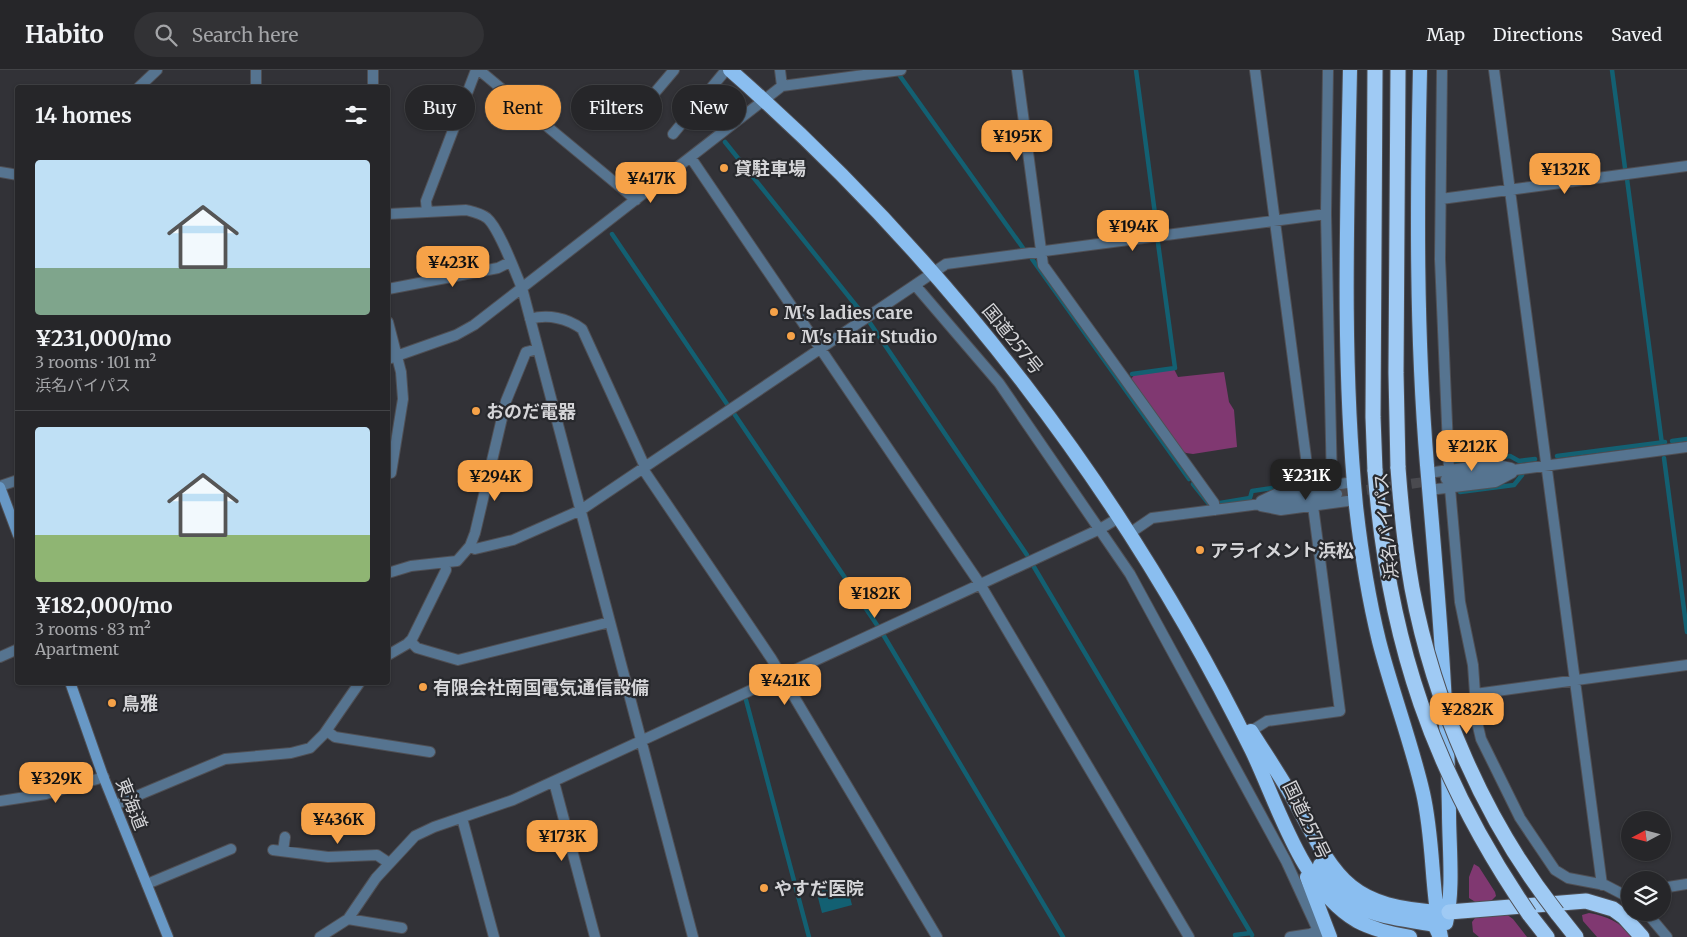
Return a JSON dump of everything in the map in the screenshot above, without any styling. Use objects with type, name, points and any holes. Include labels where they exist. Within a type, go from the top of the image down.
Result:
[{"type":"highway","name":"国道257号","points":[[730,70],[846,179],[933,273],[1031,391],[1120,517],[1214,674],[1290,793],[1325,858],[1348,884],[1379,902],[1442,912]]},
{"type":"highway","points":[[1350,70],[1348,359],[1354,482],[1362,552],[1380,641],[1424,796],[1442,912]]},
{"type":"highway","name":"浜名バイパス","points":[[1375,70],[1373,417],[1375,471],[1390,592],[1406,661],[1425,720],[1441,761],[1481,840],[1529,914],[1547,937]]},
{"type":"highway","name":"浜名バイパス","points":[[1398,70],[1396,381],[1398,468],[1412,588],[1428,654],[1447,712],[1470,767],[1501,829],[1557,913],[1576,937]]},
{"type":"highway","points":[[1420,70],[1419,300],[1429,490],[1445,705],[1441,937]]},
{"type":"highway","name":"国道257号","points":[[1214,674],[1266,780],[1297,852],[1324,892],[1344,912],[1369,927],[1410,937]]},
{"type":"highway","points":[[1290,793],[1319,863],[1342,894],[1374,914],[1399,920],[1430,924],[1434,926],[1441,937]]},
{"type":"highway","points":[[1297,852],[1324,933]]},
{"type":"highway","points":[[1442,912],[1586,901],[1613,909],[1624,917],[1642,937]]},
{"type":"main road","points":[[0,487],[15,527]]},
{"type":"main road","name":"東海道","points":[[71,685],[104,777],[168,937]]},
{"type":"street","points":[[141,85],[157,70]]},
{"type":"street","points":[[256,70],[256,85]]},
{"type":"street","points":[[373,70],[373,85]]},
{"type":"street","points":[[427,212],[426,201],[478,70],[636,200]]},
{"type":"street","points":[[661,85],[674,70]]},
{"type":"street","points":[[673,134],[726,70]]},
{"type":"street","points":[[780,70],[782,86]]},
{"type":"street","points":[[391,473],[402,399],[401,372],[391,358],[465,330],[782,86],[900,70]]},
{"type":"street","points":[[1017,70],[1043,265],[1214,503],[1215,510]]},
{"type":"street","points":[[1255,70],[1310,488]]},
{"type":"street","points":[[1328,70],[1326,214],[1335,490]]},
{"type":"street","points":[[1442,70],[1440,199],[1442,348],[1448,479],[1460,602],[1472,665],[1477,722],[1481,740],[1516,810],[1542,853],[1555,870],[1561,875],[1621,892]]},
{"type":"street","points":[[1494,70],[1602,885]]},
{"type":"street","points":[[690,158],[980,584],[1189,937]]},
{"type":"street","points":[[1440,199],[1687,166]]},
{"type":"street","points":[[0,172],[15,174]]},
{"type":"street","points":[[390,214],[466,210],[478,212],[493,225],[522,288],[693,937]]},
{"type":"street","points":[[470,546],[476,550],[514,540],[581,510],[946,264],[1326,214]]},
{"type":"street","points":[[390,289],[498,268],[510,262]]},
{"type":"street","points":[[915,285],[999,383],[1100,529],[1156,619],[1324,933],[1290,937]]},
{"type":"street","points":[[530,319],[539,316],[558,318],[582,329],[644,468],[782,676],[937,937]]},
{"type":"street","points":[[390,572],[411,566],[457,561],[470,546],[475,533],[508,396],[526,352],[538,348]]},
{"type":"street","points":[[1429,490],[1448,479],[1687,447]]},
{"type":"street","points":[[1428,473],[1448,479]]},
{"type":"street","points":[[0,487],[15,481]]},
{"type":"street","points":[[1130,533],[1152,518],[1253,505],[1335,490],[1354,482]]},
{"type":"street","points":[[1253,505],[1278,493],[1310,488],[1335,490]]},
{"type":"street","points":[[1253,505],[1281,510],[1356,500]]},
{"type":"street","points":[[1251,731],[1267,721],[1340,711],[1313,506]]},
{"type":"street","points":[[320,937],[348,919],[372,883],[389,862],[420,833],[501,805],[554,782],[1100,529],[1120,517]]},
{"type":"street","points":[[390,654],[410,641],[446,570],[445,563]]},
{"type":"street","points":[[410,641],[418,648],[458,660],[610,622]]},
{"type":"street","points":[[0,657],[15,650]]},
{"type":"street","points":[[1475,694],[1687,665]]},
{"type":"street","points":[[115,805],[225,759],[301,752],[318,742],[358,685]]},
{"type":"street","points":[[327,731],[335,737],[430,752]]},
{"type":"street","points":[[0,801],[46,794],[104,777]]},
{"type":"street","points":[[554,782],[595,937]]},
{"type":"street","points":[[462,818],[494,937]]},
{"type":"street","points":[[285,837],[278,850],[328,857],[377,855],[389,862]]},
{"type":"street","points":[[147,884],[231,849]]},
{"type":"street","points":[[1671,887],[1687,884]]},
{"type":"street","points":[[348,919],[402,928]]},
{"type":"street","points":[[1654,921],[1667,937]]},
{"type":"shaded area","points":[[1174,369],[1178,377],[1224,372],[1229,402],[1234,410],[1237,447],[1193,454],[1186,453],[1180,449],[1131,379],[1135,374]]},
{"type":"shaded area","points":[[1474,864],[1479,867],[1495,892],[1496,896],[1491,901],[1477,903],[1469,898],[1469,877]]},
{"type":"shaded area","points":[[1589,913],[1613,921],[1623,927],[1632,937],[1597,937],[1583,921],[1582,915]]},
{"type":"shaded area","points":[[1506,914],[1513,919],[1527,937],[1479,937],[1473,932],[1472,922],[1475,918]]},
{"type":"water","points":[[846,882],[852,905],[822,913],[816,890]]},
{"type":"waterway","points":[[1136,70],[1157,229]]},
{"type":"waterway","points":[[1612,70],[1625,168]]},
{"type":"waterway","points":[[900,76],[1023,248]]},
{"type":"waterway","points":[[725,142],[862,313]]},
{"type":"waterway","points":[[1627,179],[1662,444]]},
{"type":"waterway","points":[[612,234],[727,404]]},
{"type":"waterway","points":[[1132,374],[1175,368],[1158,243]]},
{"type":"waterway","points":[[1032,259],[1189,479]]},
{"type":"waterway","points":[[870,323],[1027,555]]},
{"type":"waterway","points":[[735,415],[877,625]]},
{"type":"waterway","points":[[1672,441],[1687,439]]},
{"type":"waterway","points":[[1557,456],[1665,442]]},
{"type":"waterway","points":[[1456,463],[1510,456],[1519,461],[1535,459]]},
{"type":"waterway","points":[[1664,458],[1687,632]]},
{"type":"waterway","points":[[1460,492],[1514,485],[1522,475]]},
{"type":"waterway","points":[[1315,482],[1324,481]]},
{"type":"waterway","points":[[1220,503],[1250,498],[1252,491],[1304,483]]},
{"type":"waterway","points":[[1193,484],[1209,504]]},
{"type":"waterway","points":[[1034,567],[1252,935]]},
{"type":"waterway","points":[[884,636],[1063,937]]},
{"type":"waterway","points":[[746,700],[809,937]]},
{"type":"waterway","points":[[1235,935],[1251,933]]},
{"type":"tunnel","points":[[1337,494],[1446,479]]},
{"type":"place","name":"貸駐車場","points":[[724,168]]},
{"type":"place","name":"M's ladies care","points":[[774,312]]},
{"type":"place","name":"M's Hair Studio","points":[[791,336]]},
{"type":"place","name":"おのだ電器","points":[[476,411]]},
{"type":"place","name":"アライメント浜松","points":[[1200,550]]},
{"type":"place","name":"有限会社南国電気通信設備","points":[[423,687]]},
{"type":"place","name":"鳥雅","points":[[112,703]]},
{"type":"place","name":"やすだ医院","points":[[764,888]]}]
